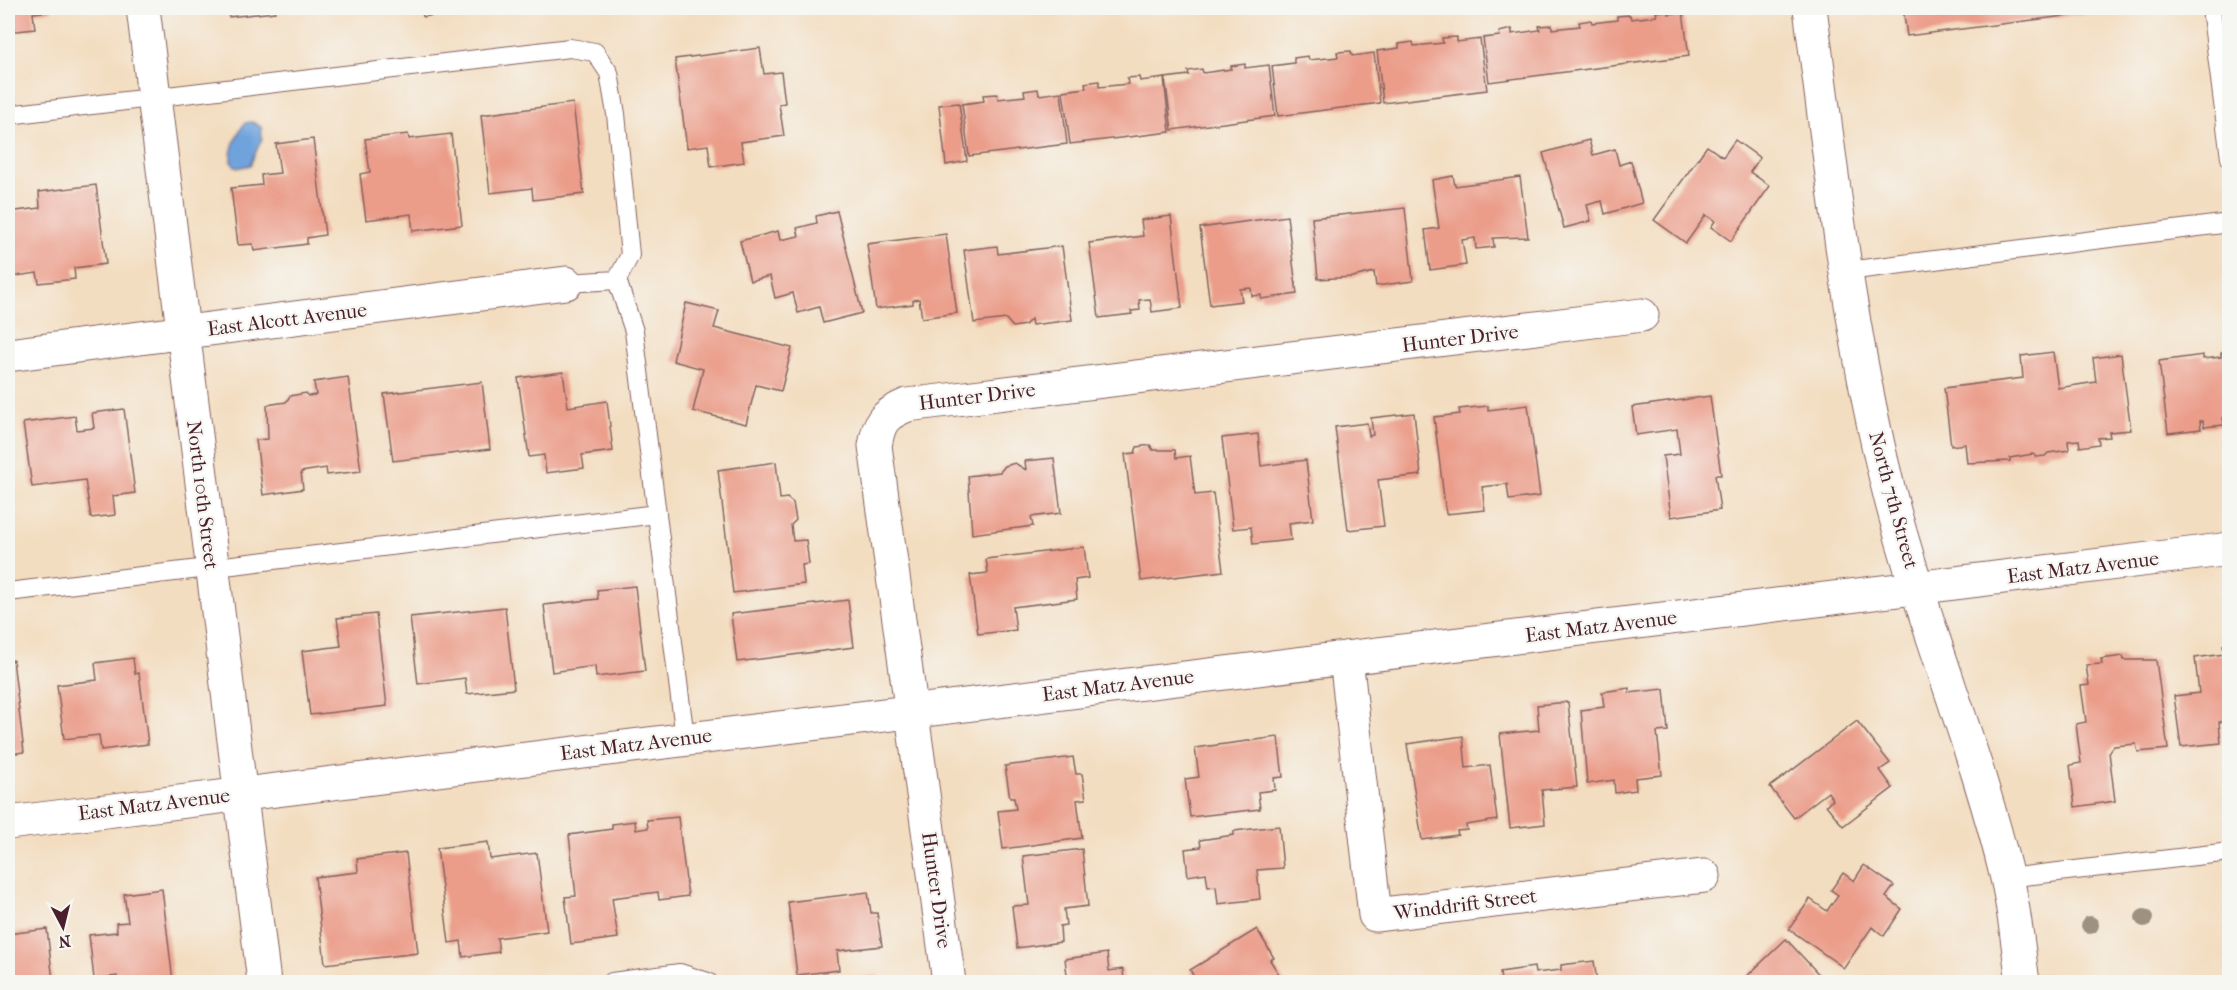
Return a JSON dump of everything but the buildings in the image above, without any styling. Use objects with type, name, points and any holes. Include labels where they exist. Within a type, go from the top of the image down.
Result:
[{"type":"street","name":"North 10th Street","points":[[143,8],[264,982]]},
{"type":"street","name":"North 7th Street","points":[[1810,8],[1847,271],[1873,422],[1892,504],[1961,719],[2007,878],[2023,982]]},
{"type":"street","name":"East Alcott Avenue","points":[[8,355],[566,283]]},
{"type":"street","name":"Hunter Drive","points":[[949,982],[913,710],[874,446],[878,426],[890,412],[907,405],[1642,315]]},
{"type":"street","name":"East Matz Avenue","points":[[8,823],[2229,549]]},
{"type":"street","name":"Winddrift Street","points":[[1346,658],[1375,915],[1704,876]]},
{"type":"lane","points":[[2211,8],[2229,158]]},
{"type":"lane","points":[[8,115],[570,48],[595,52],[609,73],[616,114],[630,255],[617,280],[634,331],[685,738]]},
{"type":"lane","points":[[1847,271],[2229,223]]},
{"type":"lane","points":[[566,283],[617,280]]},
{"type":"lane","points":[[8,592],[657,514]]},
{"type":"lane","points":[[2007,878],[2229,852]]},
{"type":"lane","points":[[612,982],[680,973],[708,982]]},
{"type":"water","points":[[252,122],[261,127],[262,138],[250,165],[237,168],[231,162],[233,146],[245,123]]}]
